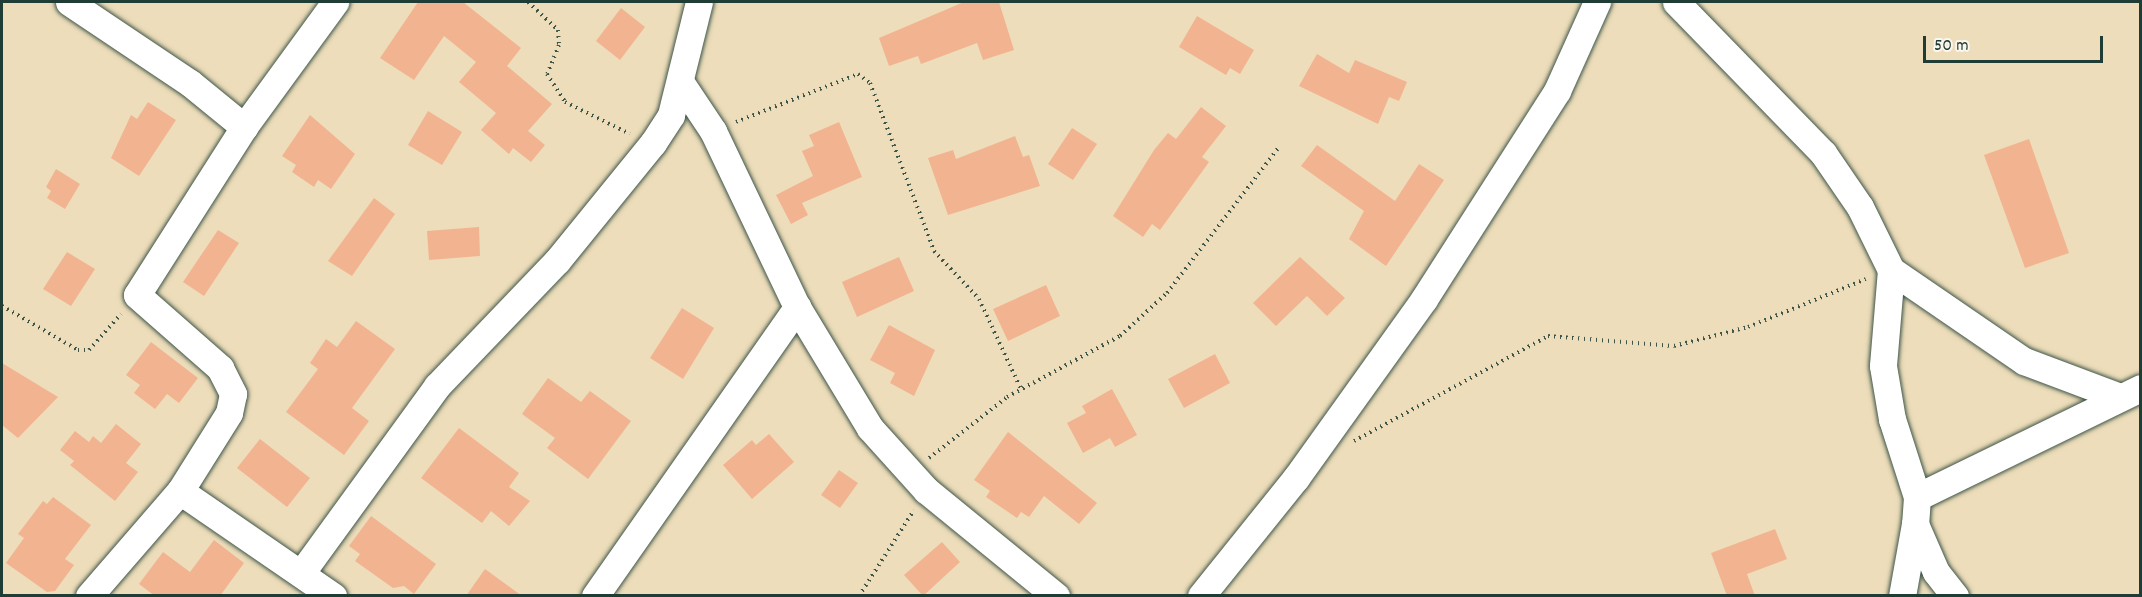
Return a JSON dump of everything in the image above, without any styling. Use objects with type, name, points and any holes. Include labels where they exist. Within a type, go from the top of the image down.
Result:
[{"type":"street","points":[[69,2],[190,83],[244,127]]},
{"type":"street","points":[[89,596],[180,491],[229,413],[233,394],[220,368],[137,295],[244,127],[334,2]]},
{"type":"street","points":[[302,572],[437,386],[557,261],[653,143],[671,116],[681,83],[699,2]]},
{"type":"street","points":[[1201,596],[1296,478],[1443,271],[1557,91],[1597,2]]},
{"type":"street","points":[[1676,2],[1823,153],[1860,207],[1891,270],[2024,361],[2130,392]]},
{"type":"street","points":[[681,83],[713,132],[797,307],[848,398],[918,482],[1056,596]]},
{"type":"street","points":[[1891,270],[1883,366],[1900,450],[1917,497],[1915,524],[1902,596]]},
{"type":"street","points":[[595,596],[797,307]]},
{"type":"street","points":[[1917,497],[2130,392]]},
{"type":"street","points":[[180,491],[302,572],[333,596]]},
{"type":"street","points":[[1915,524],[1936,573],[1955,596]]},
{"type":"path","points":[[528,2],[558,30],[559,45],[547,74],[565,102],[653,143]]},
{"type":"path","points":[[713,132],[858,74],[870,83],[934,251],[979,299],[1021,389]]},
{"type":"path","points":[[859,596],[918,482],[1021,389],[1120,336],[1167,293],[1279,147]]},
{"type":"path","points":[[1344,447],[1548,336],[1674,346],[1748,327],[1891,270]]},
{"type":"path","points":[[2,306],[78,350],[89,350],[137,295]]},
{"type":"building","points":[[418,2],[463,2],[521,48],[507,66],[552,104],[528,131],[545,145],[531,162],[513,148],[509,154],[481,130],[496,113],[459,82],[476,62],[444,36],[414,80],[380,58]]},
{"type":"building","points":[[964,2],[999,2],[1014,50],[983,60],[977,43],[921,64],[918,56],[889,66],[879,38]]},
{"type":"building","points":[[621,8],[645,27],[620,60],[596,41]]},
{"type":"building","points":[[1197,16],[1254,50],[1240,74],[1230,68],[1226,75],[1179,47]]},
{"type":"building","points":[[1317,54],[1349,73],[1355,60],[1407,82],[1399,101],[1389,97],[1378,124],[1299,86]]},
{"type":"building","points":[[148,102],[176,120],[139,176],[111,158],[131,115],[137,119]]},
{"type":"building","points":[[1201,107],[1226,126],[1202,157],[1209,162],[1160,230],[1152,224],[1143,237],[1113,216],[1154,150],[1168,133],[1176,139]]},
{"type":"building","points":[[428,111],[462,132],[442,165],[408,145]]},
{"type":"building","points":[[310,115],[355,154],[331,189],[318,180],[314,187],[292,172],[296,165],[282,156]]},
{"type":"building","points":[[839,122],[862,177],[802,203],[808,215],[791,224],[776,195],[813,176],[802,151],[814,146],[809,135]]},
{"type":"building","points":[[1072,128],[1097,144],[1073,180],[1048,164]]},
{"type":"building","points":[[1015,136],[1023,157],[1029,155],[1040,186],[948,215],[928,158],[953,150],[956,159]]},
{"type":"building","points":[[2029,139],[2069,253],[2025,268],[1984,155]]},
{"type":"building","points":[[1317,145],[1395,201],[1419,164],[1444,180],[1386,266],[1349,239],[1364,211],[1301,166]]},
{"type":"building","points":[[56,169],[80,184],[65,209],[47,198],[51,191],[46,187]]},
{"type":"building","points":[[374,198],[395,214],[352,276],[328,261]]},
{"type":"building","points":[[479,227],[480,256],[429,260],[427,231]]},
{"type":"building","points":[[218,230],[239,243],[204,296],[183,282]]},
{"type":"building","points":[[67,252],[95,269],[71,306],[43,289]]},
{"type":"building","points":[[899,257],[914,291],[857,317],[842,282]]},
{"type":"building","points":[[1300,257],[1345,298],[1327,316],[1307,296],[1276,326],[1253,303]]},
{"type":"building","points":[[1046,285],[1060,316],[1008,341],[993,309]]},
{"type":"building","points":[[682,308],[714,328],[683,379],[650,358]]},
{"type":"building","points":[[356,321],[395,349],[352,408],[369,421],[344,455],[286,412],[318,369],[310,363],[326,339],[337,347]]},
{"type":"building","points":[[889,325],[935,350],[914,396],[890,383],[895,373],[870,360]]},
{"type":"building","points":[[151,342],[198,378],[179,403],[167,394],[155,409],[134,393],[140,385],[126,375]]},
{"type":"building","points":[[1215,354],[1230,383],[1184,408],[1168,379]]},
{"type":"building","points":[[2,363],[58,397],[18,438],[2,425]]},
{"type":"building","points":[[548,378],[581,402],[590,391],[631,421],[588,479],[547,448],[555,438],[522,414]]},
{"type":"building","points":[[1112,389],[1137,435],[1115,447],[1110,438],[1083,453],[1067,423],[1086,413],[1082,406]]},
{"type":"building","points":[[116,424],[141,444],[126,463],[138,472],[115,501],[70,465],[74,461],[60,450],[75,431],[89,442],[93,436],[101,443]]},
{"type":"building","points":[[459,428],[519,473],[509,487],[530,501],[509,526],[491,511],[482,523],[421,478]]},
{"type":"building","points":[[1008,432],[1097,503],[1079,524],[1044,496],[1029,517],[1021,512],[1017,518],[986,497],[990,491],[974,480]]},
{"type":"building","points":[[769,434],[794,462],[752,499],[723,465],[752,440],[756,445]]},
{"type":"building","points":[[260,439],[310,478],[287,507],[237,468]]},
{"type":"building","points":[[839,470],[858,483],[840,508],[821,495]]},
{"type":"building","points":[[53,497],[91,525],[65,559],[74,565],[55,591],[47,592],[6,563],[24,538],[18,534],[43,501],[47,504]]},
{"type":"building","points":[[371,516],[436,564],[414,594],[404,586],[393,588],[355,561],[360,554],[349,546]]},
{"type":"building","points":[[1775,529],[1787,559],[1747,574],[1755,596],[1727,596],[1711,553]]},
{"type":"building","points":[[214,540],[244,563],[220,596],[155,596],[139,584],[163,552],[190,572]]},
{"type":"building","points":[[942,542],[960,562],[923,596],[904,575]]},
{"type":"building","points":[[485,569],[522,596],[466,596]]}]
